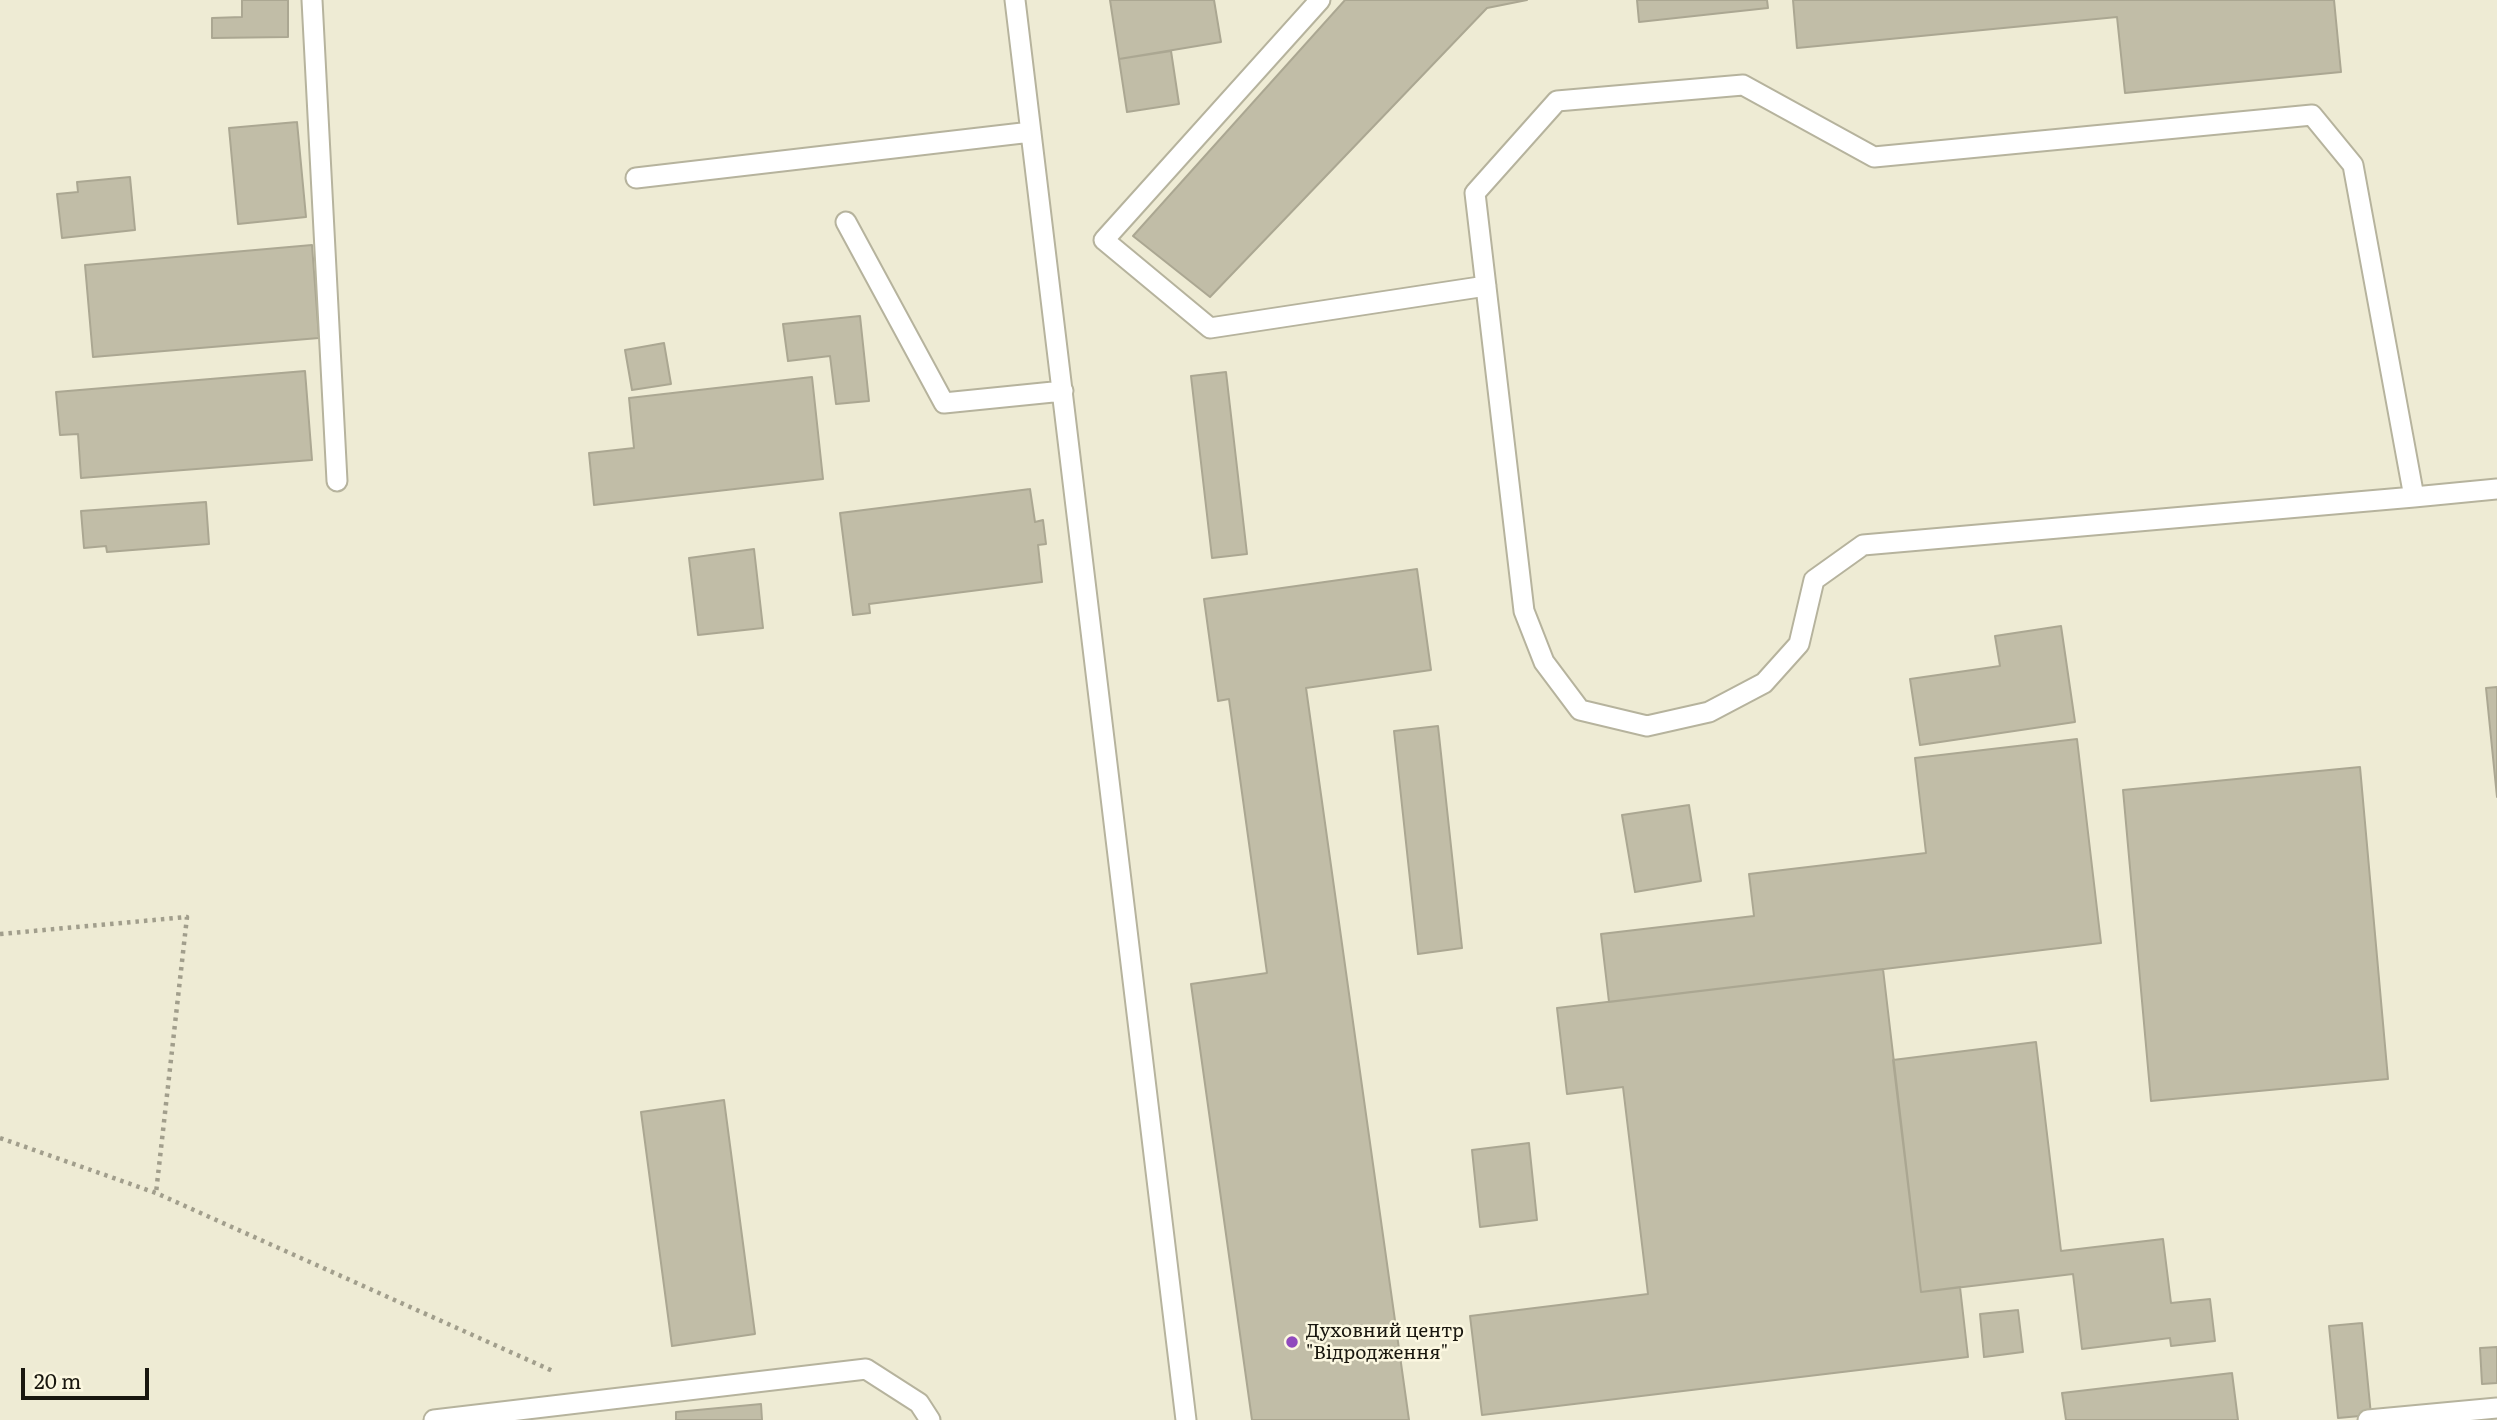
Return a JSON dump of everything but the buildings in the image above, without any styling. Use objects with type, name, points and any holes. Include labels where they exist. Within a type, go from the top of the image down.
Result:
[{"type":"lane","points":[[312,0],[337,481]]},
{"type":"lane","points":[[1015,0],[1186,1420]]},
{"type":"lane","points":[[1320,0],[1104,240],[1210,328],[1486,286]]},
{"type":"lane","points":[[2414,497],[2353,165],[2312,115],[1874,157],[1744,85],[1558,101],[1475,192],[1524,611],[1544,662],[1580,710],[1647,726],[1709,712],[1764,683],[1799,644],[1814,580],[1863,545],[2414,497],[2497,489]]},
{"type":"lane","points":[[636,178],[1031,132]]},
{"type":"lane","points":[[846,222],[944,403],[1062,391]]},
{"type":"lane","points":[[434,1420],[866,1369],[919,1403],[930,1420]]},
{"type":"lane","points":[[2368,1420],[2497,1408]]},
{"type":"path","points":[[0,933],[187,916],[156,1193]]},
{"type":"path","points":[[0,1138],[156,1193],[567,1377]]},
{"type":"place","name":"Духовний центр \"Відродження\"","points":[[1292,1342]]}]
